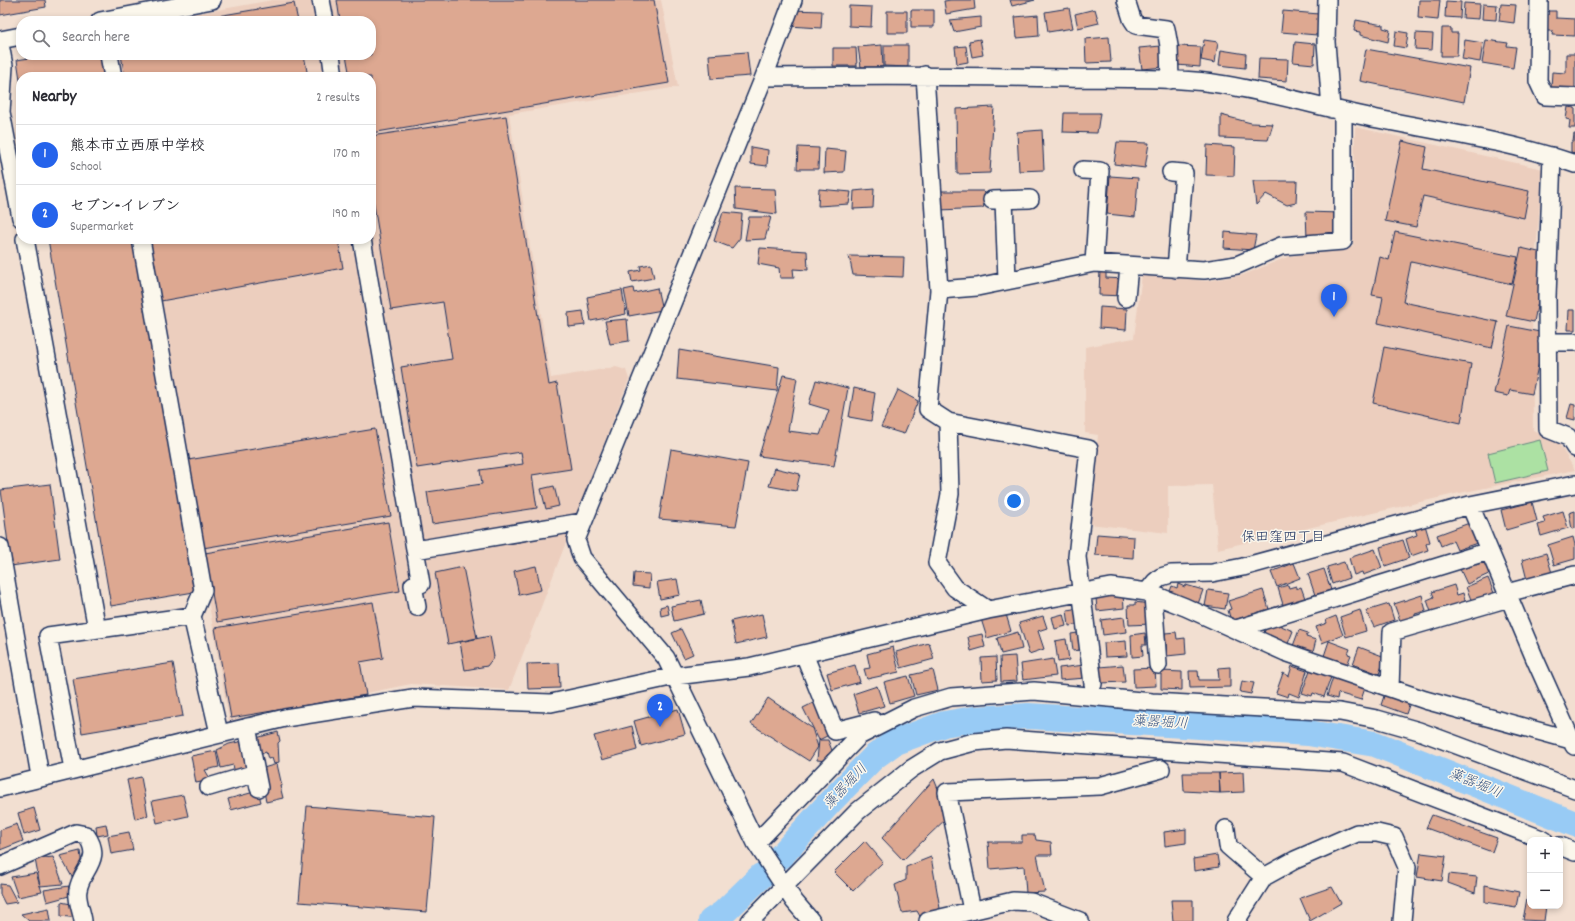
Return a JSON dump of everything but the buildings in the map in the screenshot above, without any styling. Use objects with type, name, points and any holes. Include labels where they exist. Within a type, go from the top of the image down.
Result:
[{"type":"street","points":[[127,16],[212,0]]},
{"type":"street","points":[[321,0],[324,16]]},
{"type":"street","points":[[793,0],[764,77],[582,522],[576,540],[582,558],[666,658],[756,843],[784,888],[811,921]]},
{"type":"street","points":[[1126,0],[1132,19],[1136,25],[1166,30],[1169,46],[1170,80]]},
{"type":"street","points":[[939,290],[977,287],[1094,264],[1204,270],[1237,265],[1281,246],[1343,241],[1337,111],[1326,42],[1327,0]]},
{"type":"street","points":[[1539,0],[1538,81],[1546,96],[1575,97]]},
{"type":"street","points":[[0,40],[16,37]]},
{"type":"street","points":[[0,44],[4,66],[1,112],[16,192]]},
{"type":"street","points":[[110,60],[112,72]]},
{"type":"street","points":[[332,60],[333,72]]},
{"type":"street","points":[[764,77],[924,75],[1170,80],[1211,83],[1251,89],[1337,111],[1448,132],[1552,156],[1575,164]]},
{"type":"street","points":[[924,75],[939,290],[928,409],[948,422],[1089,448],[1077,557],[1083,593],[1093,684]]},
{"type":"street","points":[[1552,156],[1547,297],[1548,429],[1568,437],[1575,448]]},
{"type":"street","points":[[1083,170],[1100,171],[1094,264]]},
{"type":"street","points":[[1176,269],[1183,173]]},
{"type":"street","points":[[1007,280],[998,200],[1030,199]]},
{"type":"street","points":[[26,244],[97,629]]},
{"type":"street","points":[[142,244],[203,590],[192,616],[219,733]]},
{"type":"street","points":[[363,244],[421,584],[414,586],[417,607]]},
{"type":"street","points":[[1126,298],[1129,266]]},
{"type":"street","points":[[1547,342],[1575,342]]},
{"type":"street","points":[[948,422],[950,494],[937,563],[955,588],[988,610]]},
{"type":"street","points":[[1158,665],[1150,594],[1154,582],[1166,576],[1212,573],[1243,567],[1470,505],[1575,484]]},
{"type":"street","points":[[1470,505],[1573,744]]},
{"type":"street","points":[[415,550],[582,522]]},
{"type":"street","points":[[0,547],[40,776]]},
{"type":"street","points":[[1236,630],[1489,551]]},
{"type":"street","points":[[1390,688],[1392,632],[1575,575]]},
{"type":"street","points":[[0,788],[40,776],[285,718],[413,698],[551,703],[676,676],[749,667],[988,610],[1111,587],[1150,594],[1185,607],[1285,652],[1425,700],[1573,744]]},
{"type":"street","points":[[73,768],[48,636],[192,616]]},
{"type":"street","points":[[804,654],[835,730],[900,715]]},
{"type":"street","points":[[756,843],[859,736],[914,708],[951,698],[1034,691],[1168,703],[1340,712],[1377,719],[1419,731],[1575,789]]},
{"type":"street","points":[[209,787],[258,780],[247,727]]},
{"type":"street","points":[[750,921],[858,812],[911,769],[940,751],[974,742],[1006,739],[1343,763],[1536,837]]},
{"type":"street","points":[[972,910],[947,792],[1100,786],[1161,770]]},
{"type":"street","points":[[1226,829],[1228,846],[1264,877]]},
{"type":"street","points":[[0,866],[76,833],[86,835],[91,841],[93,861],[78,891],[83,921]]},
{"type":"street","points":[[1236,921],[1264,877],[1295,860],[1357,833],[1377,833],[1394,837],[1407,867],[1402,921]]},
{"type":"street","points":[[1563,847],[1575,852]]},
{"type":"street","points":[[928,921],[1013,901],[1031,902],[1080,921]]},
{"type":"shaded area","points":[[273,0],[661,0],[678,87],[509,114],[551,378],[616,367],[626,370],[629,379],[509,690],[411,684],[229,721],[147,244],[376,244],[376,72],[118,72],[116,60],[376,60],[376,16],[183,16]]},
{"type":"shaded area","points":[[1355,127],[1543,169],[1532,296],[1533,430],[1559,444],[1575,470],[1455,494],[1218,549],[1212,485],[1168,486],[1168,533],[1089,524],[1098,435],[1085,433],[1085,347],[1134,338],[1142,274],[1206,281],[1243,275],[1290,256],[1353,247]]},
{"type":"green space","points":[[1540,440],[1548,471],[1495,483],[1488,453]]},
{"type":"waterway","name":"藻器堀川","points":[[780,857],[830,802],[874,757],[895,742],[944,724],[974,719],[1028,716],[1308,733],[1375,744],[1575,824]]},
{"type":"waterway","name":"藻器堀川","points":[[711,921],[723,913],[761,876]]},
{"type":"place","name":"熊本市立西原中学校","points":[[1334,317]]},
{"type":"place","name":"セブン-イレブン","points":[[660,727]]},
{"type":"district","name":"保田窪四丁目","points":[[1283,538]]}]
